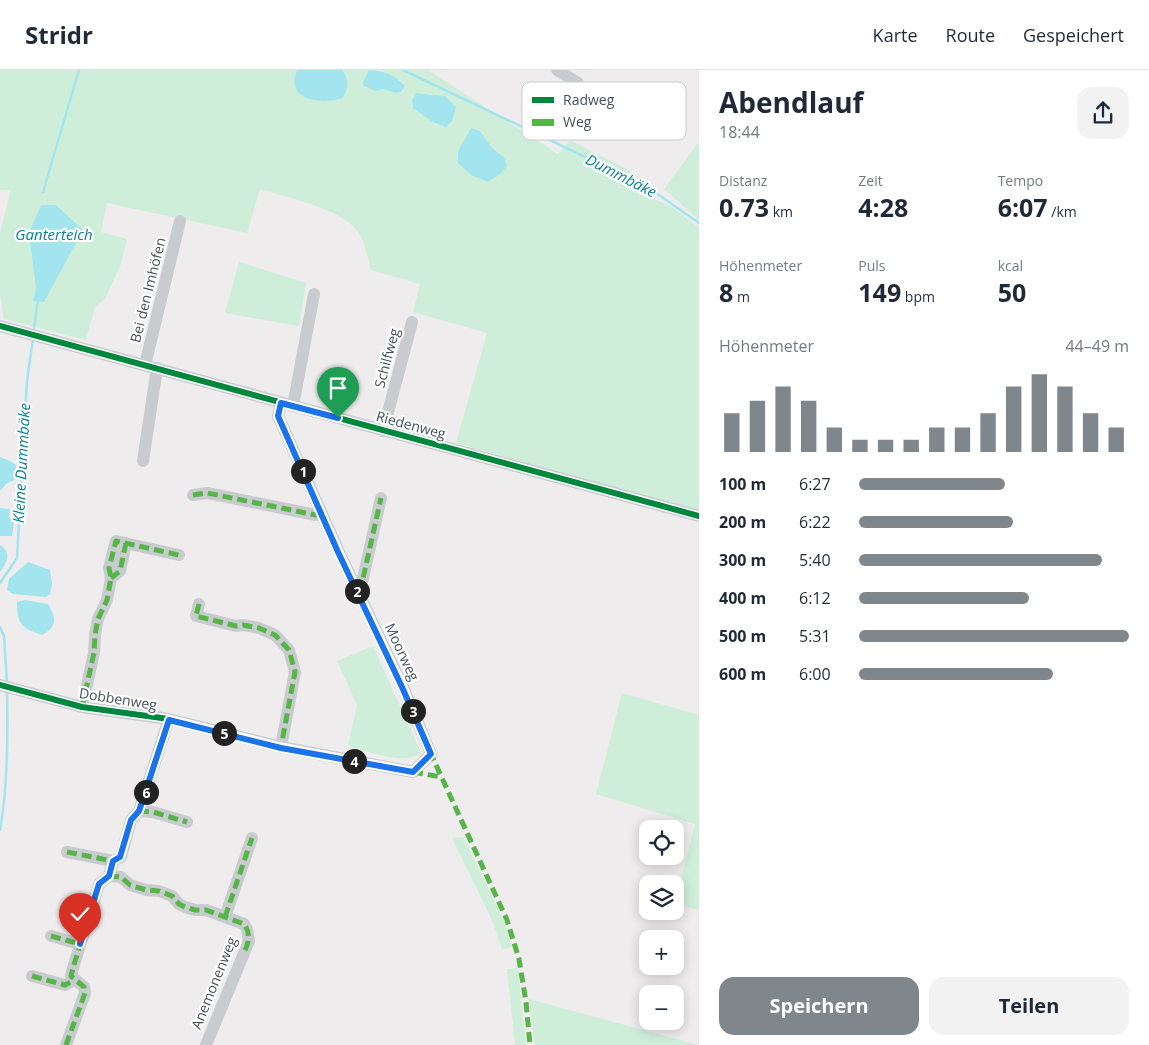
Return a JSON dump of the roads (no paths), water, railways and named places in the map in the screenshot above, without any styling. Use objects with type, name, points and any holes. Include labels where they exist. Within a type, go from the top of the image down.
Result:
[{"type":"street","points":[[558,70],[578,82]]},
{"type":"street","name":"Bei den Imhöfen","points":[[151,367],[180,221]]},
{"type":"street","name":"Moorweg","points":[[314,294],[287,404],[278,416],[431,754]]},
{"type":"street","name":"Schilfweg","points":[[383,431],[412,322]]},
{"type":"street","name":"Riedenweg","points":[[0,326],[699,516]]},
{"type":"street","points":[[143,461],[151,367]]},
{"type":"street","points":[[193,494],[207,493],[316,515],[322,513]]},
{"type":"street","points":[[357,591],[362,583],[381,498]]},
{"type":"street","points":[[82,707],[94,653],[98,619],[107,600],[112,578],[109,568],[116,541],[178,555]]},
{"type":"street","points":[[199,604],[196,616],[236,626],[243,625],[259,628],[275,635],[289,650],[296,672],[281,748]]},
{"type":"street","name":"Dobbenweg","points":[[0,685],[82,707],[169,720],[281,748],[413,772],[431,754]]},
{"type":"street","points":[[67,852],[113,861],[120,857],[131,820],[139,811],[169,720]]},
{"type":"street","points":[[139,811],[153,812],[187,822]]},
{"type":"street","name":"Anemonenweg","points":[[225,916],[252,838]]},
{"type":"street","points":[[66,1045],[85,993],[84,987],[71,976],[99,884],[109,876],[113,861]]},
{"type":"street","name":"Anemonenweg","points":[[109,876],[121,877],[130,885],[146,890],[159,891],[172,896],[179,904],[185,907],[195,910],[206,910],[225,916],[244,924],[247,929],[250,941],[206,1045]]},
{"type":"street","points":[[51,936],[80,944]]},
{"type":"street","points":[[32,976],[65,985],[74,980]]},
{"type":"water","points":[[297,70],[342,70],[347,84],[343,98],[325,101],[307,98],[300,94],[294,80]]},
{"type":"water","points":[[369,70],[388,74],[405,86],[401,92],[395,93],[383,89],[376,91],[364,86],[363,82]]},
{"type":"water","points":[[416,93],[445,96],[456,107],[452,121],[446,127],[433,122],[413,108],[412,101]]},
{"type":"water","points":[[471,128],[480,131],[492,148],[504,157],[507,166],[499,175],[488,182],[471,175],[458,163],[458,151]]},
{"type":"water","name":"Ganterteich","points":[[41,205],[56,205],[83,230],[44,302],[33,301],[36,287],[29,233]]},
{"type":"water","points":[[0,457],[16,465],[16,479],[6,484],[0,491]]},
{"type":"water","points":[[0,508],[10,509],[9,517],[14,523],[12,536],[0,536]]},
{"type":"water","points":[[0,545],[6,551],[7,558],[0,572]]},
{"type":"water","points":[[28,562],[50,570],[52,584],[50,594],[46,597],[13,594],[7,590],[9,579]]},
{"type":"water","points":[[25,600],[48,604],[54,618],[51,629],[42,635],[25,628],[18,616],[17,602]]},
{"type":"waterway","name":"Kleine Dummbäke","points":[[43,192],[79,70]]},
{"type":"waterway","name":"Dummbäke","points":[[403,70],[522,127]]},
{"type":"waterway","name":"Dummbäke","points":[[550,140],[646,186],[699,223]]},
{"type":"waterway","name":"Kleine Dummbäke","points":[[34,330],[38,299]]},
{"type":"waterway","name":"Kleine Dummbäke","points":[[0,583],[17,558],[27,380],[33,339]]},
{"type":"waterway","name":"Kleine Dummbäke","points":[[0,627],[4,636],[7,682]]},
{"type":"waterway","name":"Kleine Dummbäke","points":[[0,830],[6,779],[7,692]]}]
